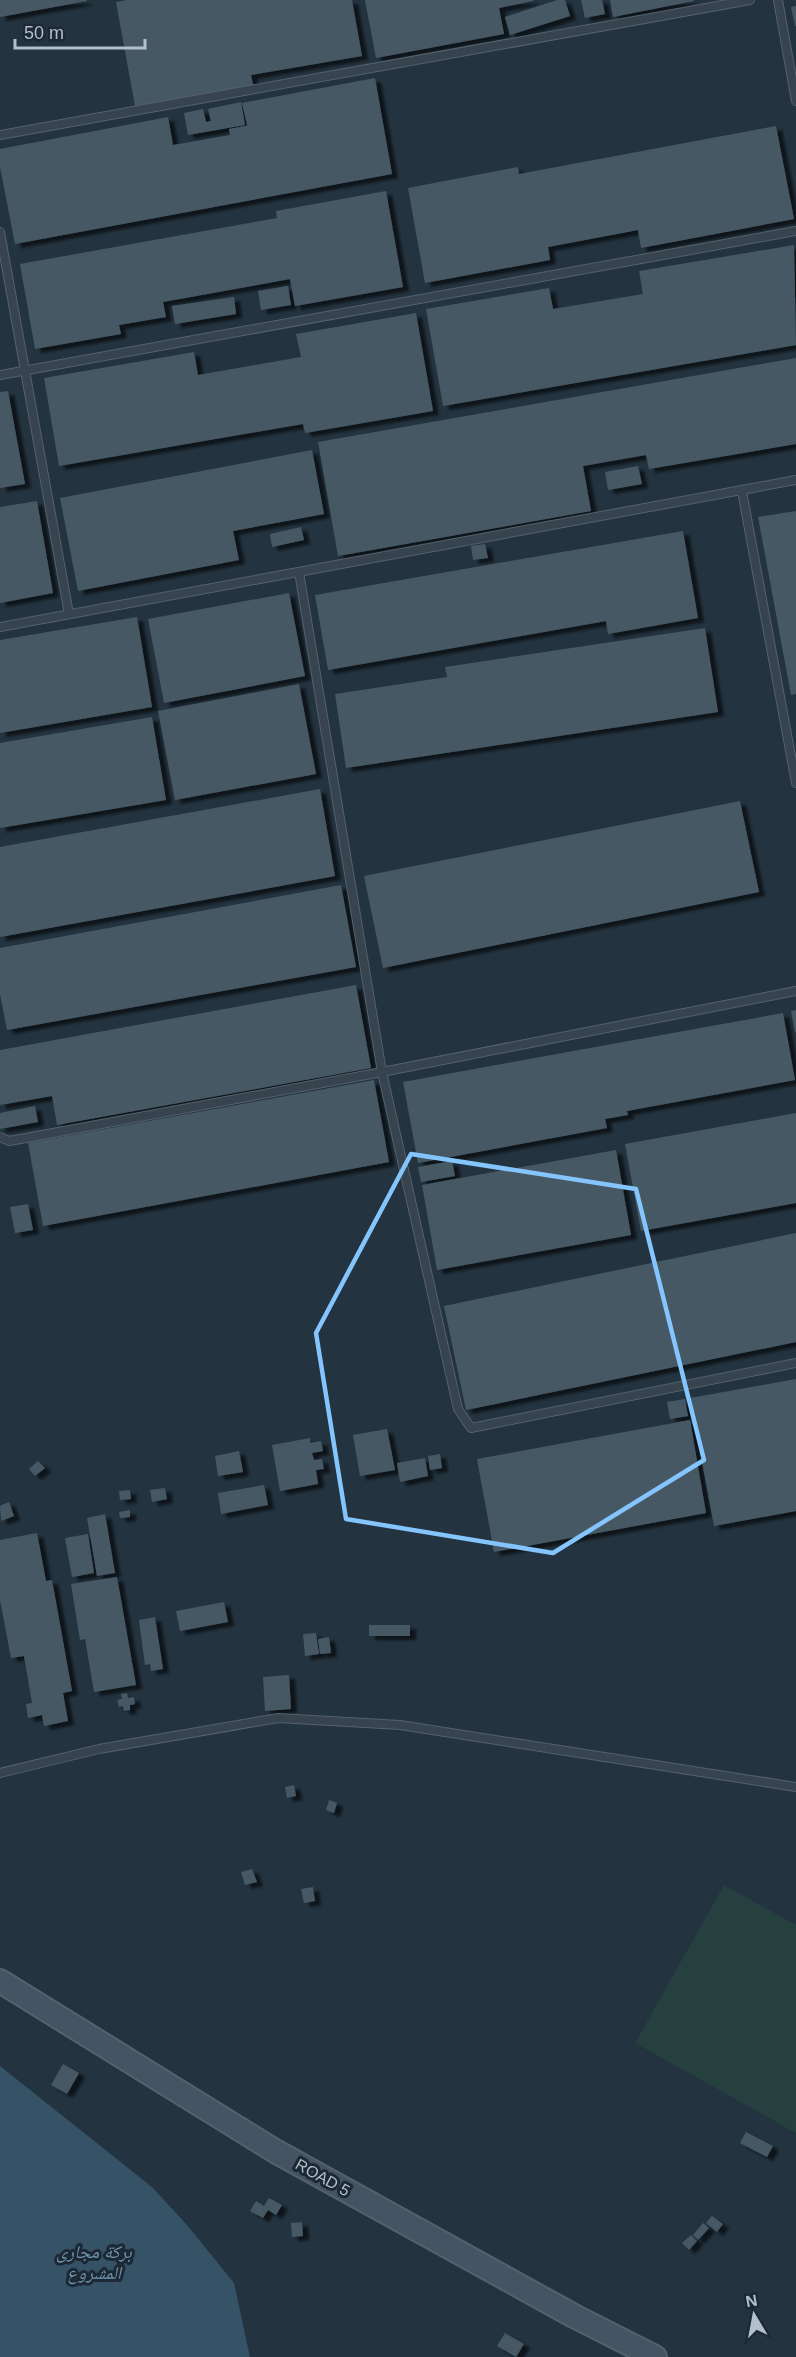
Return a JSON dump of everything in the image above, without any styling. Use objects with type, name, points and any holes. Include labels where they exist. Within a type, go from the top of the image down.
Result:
[{"type":"main road","name":"ROAD 5","points":[[0,1981],[275,2151],[574,2316],[655,2357]]},
{"type":"lane","points":[[0,135],[750,0]]},
{"type":"lane","points":[[778,0],[796,101]]},
{"type":"lane","points":[[0,231],[69,614]]},
{"type":"lane","points":[[0,375],[796,231]]},
{"type":"lane","points":[[0,627],[796,480]]},
{"type":"lane","points":[[742,491],[796,783]]},
{"type":"lane","points":[[299,572],[382,1072],[458,1409],[471,1428],[796,1363]]},
{"type":"lane","points":[[0,1137],[9,1141],[382,1072],[796,991]]},
{"type":"lane","points":[[0,1773],[99,1749],[278,1718],[400,1725],[796,1787]]},
{"type":"highlighted area","points":[[411,1154],[636,1189],[704,1460],[553,1553],[346,1519],[316,1333]]},
{"type":"green space","points":[[724,1885],[796,1925],[796,2133],[635,2043]]},
{"type":"water","name":"بركة مجارى المشروع","points":[[0,2066],[152,2187],[187,2225],[234,2283],[250,2357],[0,2357]]},
{"type":"building","points":[[0,0],[87,0],[87,1],[0,17]]},
{"type":"building","points":[[127,0],[352,0],[362,56],[251,75],[253,85],[135,106],[116,2]]},
{"type":"building","points":[[365,0],[533,1],[499,8],[504,34],[376,58]]},
{"type":"building","points":[[557,0],[565,0],[570,16],[510,35],[505,17]]},
{"type":"building","points":[[581,0],[602,0],[605,14],[585,18]]},
{"type":"building","points":[[610,0],[694,0],[694,1],[613,17]]},
{"type":"building","points":[[796,6],[796,26],[795,26],[791,7]]},
{"type":"building","points":[[375,78],[392,174],[15,244],[0,167],[0,149],[168,117],[173,145],[230,135],[229,129],[250,125],[247,125],[242,103]]},
{"type":"building","points":[[241,102],[245,125],[188,135],[184,113],[203,109],[206,122],[211,121],[208,109]]},
{"type":"building","points":[[776,126],[794,219],[641,248],[638,230],[548,247],[550,260],[425,283],[408,188],[518,167],[519,174]]},
{"type":"building","points":[[386,191],[403,287],[295,306],[290,279],[163,302],[166,317],[119,325],[121,334],[35,349],[20,264],[277,218],[276,211]]},
{"type":"building","points":[[794,245],[796,345],[443,406],[426,309],[549,288],[553,309],[643,294],[639,271]]},
{"type":"building","points":[[288,286],[291,305],[261,310],[258,291]]},
{"type":"building","points":[[234,297],[236,314],[175,324],[172,306]]},
{"type":"building","points":[[416,313],[433,411],[305,433],[303,424],[59,466],[44,378],[194,352],[198,375],[301,357],[296,334]]},
{"type":"building","points":[[796,358],[796,444],[649,469],[646,455],[583,466],[591,511],[338,556],[318,442]]},
{"type":"building","points":[[8,391],[25,484],[0,488],[0,392]]},
{"type":"building","points":[[312,450],[324,514],[233,531],[239,560],[78,591],[60,498]]},
{"type":"building","points":[[638,466],[642,484],[608,490],[605,472]]},
{"type":"building","points":[[37,501],[53,593],[0,603],[0,507]]},
{"type":"building","points":[[796,511],[796,694],[791,695],[758,517]]},
{"type":"building","points":[[301,527],[304,540],[272,547],[270,534]]},
{"type":"building","points":[[683,531],[698,618],[608,634],[606,621],[328,670],[315,595]]},
{"type":"building","points":[[485,544],[488,558],[473,560],[471,546]]},
{"type":"building","points":[[289,593],[305,676],[164,703],[148,619]]},
{"type":"building","points":[[137,617],[152,707],[0,733],[0,640]]},
{"type":"building","points":[[705,628],[718,712],[346,768],[335,694],[447,677],[445,667]]},
{"type":"building","points":[[299,684],[316,774],[175,800],[158,711]]},
{"type":"building","points":[[152,717],[166,800],[0,828],[0,743]]},
{"type":"building","points":[[320,789],[335,876],[0,937],[0,847]]},
{"type":"building","points":[[740,801],[759,892],[383,968],[364,876]]},
{"type":"building","points":[[341,885],[356,967],[7,1030],[0,994],[0,948]]},
{"type":"building","points":[[356,985],[371,1068],[57,1125],[52,1096],[0,1105],[0,1050]]},
{"type":"building","points":[[796,1010],[796,1032],[795,1032],[791,1011]]},
{"type":"building","points":[[783,1013],[795,1080],[627,1111],[628,1115],[605,1119],[607,1128],[418,1163],[403,1082]]},
{"type":"building","points":[[374,1080],[389,1162],[43,1226],[28,1143]]},
{"type":"building","points":[[35,1106],[38,1122],[0,1129],[0,1113]]},
{"type":"building","points":[[796,1113],[796,1203],[641,1231],[625,1144]]},
{"type":"building","points":[[616,1150],[631,1235],[437,1270],[422,1185]]},
{"type":"building","points":[[452,1161],[455,1176],[421,1182],[418,1167]]},
{"type":"building","points":[[28,1204],[33,1230],[15,1233],[10,1207]]},
{"type":"building","points":[[796,1233],[796,1342],[466,1410],[444,1306]]},
{"type":"building","points":[[796,1379],[796,1511],[714,1526],[690,1398]]},
{"type":"building","points":[[685,1399],[688,1416],[670,1419],[667,1402]]},
{"type":"building","points":[[690,1420],[706,1513],[494,1552],[477,1459]]},
{"type":"building","points":[[387,1429],[395,1470],[360,1476],[353,1435]]},
{"type":"building","points":[[310,1438],[310,1443],[321,1441],[323,1451],[312,1453],[314,1460],[322,1459],[324,1469],[316,1470],[318,1484],[280,1491],[272,1445]]},
{"type":"building","points":[[239,1451],[243,1472],[218,1476],[215,1456]]},
{"type":"building","points":[[440,1454],[442,1468],[430,1470],[428,1456]]},
{"type":"building","points":[[425,1458],[428,1476],[400,1482],[397,1463]]},
{"type":"building","points":[[38,1461],[45,1468],[35,1476],[29,1469]]},
{"type":"building","points":[[264,1485],[268,1505],[221,1514],[218,1493]]},
{"type":"building","points":[[165,1488],[167,1499],[152,1502],[150,1490]]},
{"type":"building","points":[[130,1490],[131,1499],[120,1500],[119,1491]]},
{"type":"building","points":[[9,1502],[14,1516],[1,1521],[0,1506]]},
{"type":"building","points":[[130,1510],[130,1517],[120,1518],[119,1512]]},
{"type":"building","points":[[105,1514],[115,1573],[97,1576],[87,1518]]},
{"type":"building","points":[[37,1533],[46,1581],[52,1580],[72,1691],[63,1693],[68,1721],[44,1726],[42,1715],[28,1718],[26,1704],[32,1703],[24,1656],[11,1658],[0,1600],[0,1540]]},
{"type":"building","points":[[88,1534],[94,1573],[72,1577],[65,1538]]},
{"type":"building","points":[[117,1577],[136,1685],[94,1692],[85,1639],[80,1640],[71,1584]]},
{"type":"building","points":[[224,1602],[228,1622],[180,1631],[176,1611]]},
{"type":"building","points":[[155,1617],[163,1669],[151,1671],[150,1664],[145,1665],[139,1620]]},
{"type":"building","points":[[369,1625],[410,1625],[410,1636],[369,1636]]},
{"type":"building","points":[[316,1633],[319,1654],[305,1656],[303,1634]]},
{"type":"building","points":[[329,1637],[331,1653],[320,1654],[318,1639]]},
{"type":"building","points":[[289,1675],[291,1709],[265,1711],[263,1677]]},
{"type":"building","points":[[127,1693],[128,1698],[134,1697],[135,1704],[130,1705],[130,1710],[124,1711],[123,1706],[119,1707],[117,1700],[122,1699],[121,1694]]},
{"type":"building","points":[[294,1785],[296,1796],[287,1798],[285,1787]]},
{"type":"building","points":[[329,1800],[337,1803],[334,1813],[326,1810]]},
{"type":"building","points":[[252,1869],[257,1882],[245,1885],[241,1872]]},
{"type":"building","points":[[313,1887],[315,1901],[304,1903],[301,1889]]},
{"type":"building","points":[[63,2064],[79,2073],[67,2094],[51,2085]]},
{"type":"building","points":[[746,2132],[773,2146],[767,2157],[740,2143]]},
{"type":"building","points":[[269,2198],[282,2205],[276,2215],[268,2210],[263,2218],[250,2211],[256,2201],[264,2206]]},
{"type":"building","points":[[712,2216],[723,2224],[717,2232],[706,2223]]},
{"type":"building","points":[[302,2222],[303,2236],[292,2237],[291,2223]]},
{"type":"building","points":[[703,2223],[709,2228],[698,2240],[693,2235]]},
{"type":"building","points":[[691,2235],[697,2241],[689,2250],[682,2243]]},
{"type":"building","points":[[505,2333],[524,2344],[516,2357],[497,2346]]}]
